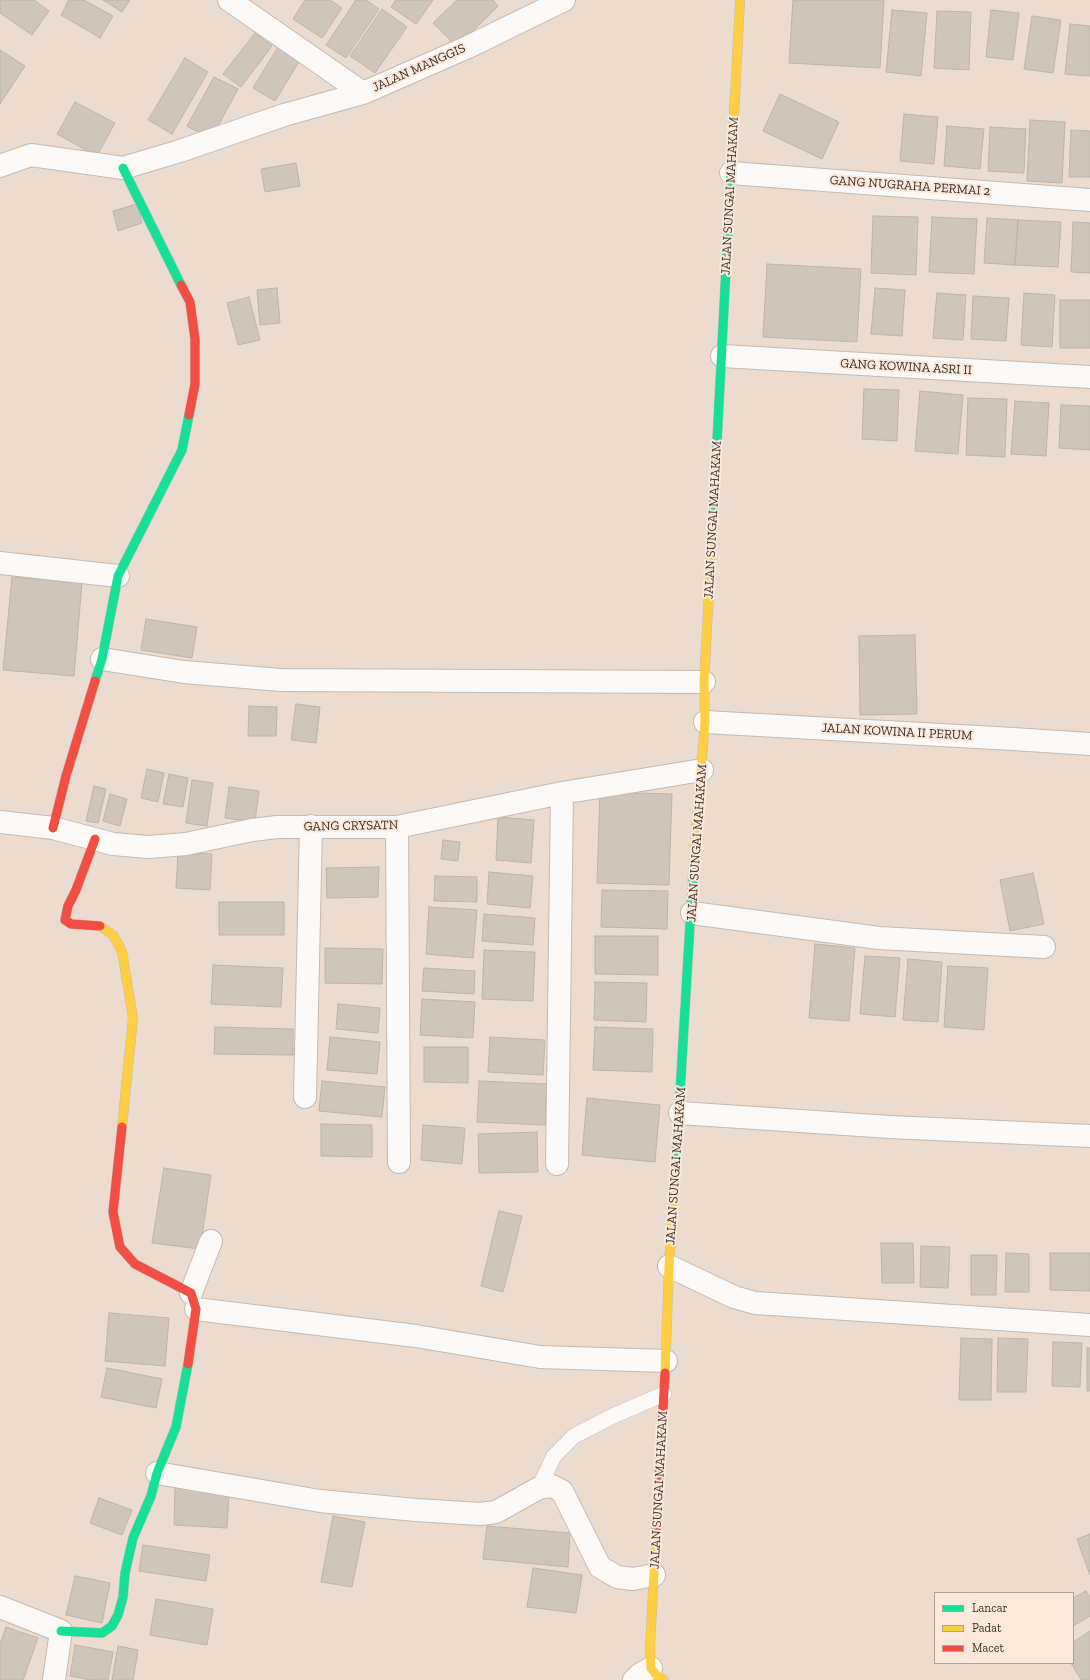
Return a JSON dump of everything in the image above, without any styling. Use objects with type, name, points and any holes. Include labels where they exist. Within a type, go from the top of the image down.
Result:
[{"type":"street","name":"JALAN MANGGIS","points":[[229,0],[363,93],[468,47],[557,1]]},
{"type":"street","name":"JALAN SUNGAI MAHAKAM","points":[[649,1676],[666,1361],[669,1266],[680,1113],[697,809],[702,770],[704,682],[740,0]]},
{"type":"street","points":[[0,166],[31,155],[123,168],[180,151],[284,115],[363,93]]},
{"type":"street","points":[[53,828],[66,776],[102,659],[118,576],[182,450],[195,384],[195,340],[190,302],[123,168]]},
{"type":"street","name":"GANG NUGRAHA PERMAI 2","points":[[731,173],[1090,200]]},
{"type":"street","name":"GANG KOWINA ASRI II","points":[[722,356],[1090,377]]},
{"type":"street","points":[[0,562],[118,576]]},
{"type":"street","points":[[102,659],[184,672],[281,680],[704,682]]},
{"type":"street","name":"JALAN KOWINA II PERUM","points":[[704,722],[1013,738],[1090,744]]},
{"type":"street","name":"GANG CRYSATN","points":[[0,822],[53,828],[113,844],[149,847],[186,844],[252,830],[278,827],[397,827],[562,793],[702,770]]},
{"type":"street","points":[[557,1164],[562,793]]},
{"type":"street","points":[[305,1097],[311,826]]},
{"type":"street","points":[[397,827],[398,1162]]},
{"type":"street","points":[[95,839],[76,890],[68,906],[65,920],[71,924],[100,926],[113,935],[122,951],[133,1018],[113,1212],[120,1247],[135,1264],[170,1281],[193,1301],[540,1357],[666,1361]]},
{"type":"street","points":[[692,913],[879,938],[1044,947]]},
{"type":"street","points":[[680,1113],[890,1127],[1090,1136]]},
{"type":"street","points":[[0,1608],[61,1631],[102,1633],[112,1626],[118,1615],[123,1597],[133,1538],[151,1496],[157,1473],[176,1427],[185,1384],[193,1301],[211,1241]]},
{"type":"street","points":[[669,1266],[734,1297],[755,1303],[1090,1325]]},
{"type":"street","points":[[157,1473],[320,1501],[480,1514],[496,1512],[539,1488],[552,1486],[562,1491],[600,1566],[617,1577],[633,1579],[654,1575]]},
{"type":"street","points":[[54,1680],[61,1631]]},
{"type":"lane","points":[[539,1488],[554,1456],[574,1436],[615,1415],[664,1394]]},
{"type":"building","points":[[0,0],[34,0],[49,11],[32,35],[0,13]]},
{"type":"building","points":[[69,0],[84,0],[113,16],[100,38],[61,15]]},
{"type":"building","points":[[103,0],[130,0],[122,12]]},
{"type":"building","points":[[305,0],[330,0],[342,8],[322,38],[293,19]]},
{"type":"building","points":[[356,0],[366,0],[379,9],[346,58],[326,45]]},
{"type":"building","points":[[396,0],[433,0],[416,24],[391,7]]},
{"type":"building","points":[[457,0],[493,0],[498,6],[457,47],[433,23]]},
{"type":"building","points":[[793,0],[884,0],[880,68],[789,63]]},
{"type":"building","points":[[382,9],[407,27],[375,73],[350,56]]},
{"type":"building","points":[[892,10],[927,13],[921,76],[886,72]]},
{"type":"building","points":[[991,10],[1019,13],[1013,60],[986,57]]},
{"type":"building","points":[[937,11],[971,12],[969,70],[934,68]]},
{"type":"building","points":[[1032,16],[1061,20],[1053,73],[1024,69]]},
{"type":"building","points":[[1070,24],[1090,26],[1090,76],[1065,74]]},
{"type":"building","points":[[255,33],[272,46],[241,87],[223,74]]},
{"type":"building","points":[[278,47],[300,60],[275,101],[253,88]]},
{"type":"building","points":[[0,50],[25,66],[0,104]]},
{"type":"building","points":[[185,58],[208,72],[172,134],[148,120]]},
{"type":"building","points":[[214,77],[238,89],[211,139],[187,126]]},
{"type":"building","points":[[780,94],[839,122],[822,159],[763,131]]},
{"type":"building","points":[[75,102],[115,123],[97,156],[57,134]]},
{"type":"building","points":[[904,114],[938,117],[934,164],[900,161]]},
{"type":"building","points":[[1030,120],[1065,122],[1062,183],[1027,181]]},
{"type":"building","points":[[947,126],[984,129],[980,169],[944,166]]},
{"type":"building","points":[[990,127],[1026,129],[1024,173],[988,171]]},
{"type":"building","points":[[1071,130],[1090,131],[1090,177],[1069,177]]},
{"type":"building","points":[[296,163],[300,186],[265,192],[261,169]]},
{"type":"building","points":[[137,204],[142,223],[118,231],[113,211]]},
{"type":"building","points":[[873,216],[918,217],[916,275],[871,273]]},
{"type":"building","points":[[932,217],[977,219],[974,274],[929,272]]},
{"type":"building","points":[[987,218],[1018,220],[1015,265],[984,263]]},
{"type":"building","points":[[1018,220],[1061,222],[1058,267],[1015,265]]},
{"type":"building","points":[[1073,222],[1090,223],[1090,273],[1071,272]]},
{"type":"building","points":[[767,264],[861,269],[857,342],[763,337]]},
{"type":"building","points":[[277,288],[280,323],[260,325],[257,290]]},
{"type":"building","points":[[875,288],[905,290],[902,336],[871,334]]},
{"type":"building","points":[[937,293],[966,295],[963,340],[933,338]]},
{"type":"building","points":[[1024,293],[1055,295],[1052,347],[1021,345]]},
{"type":"building","points":[[973,296],[1009,298],[1006,341],[971,339]]},
{"type":"building","points":[[249,297],[260,340],[238,345],[227,303]]},
{"type":"building","points":[[1060,300],[1090,300],[1090,348],[1060,348]]},
{"type":"building","points":[[864,389],[899,390],[897,441],[862,439]]},
{"type":"building","points":[[920,391],[963,395],[958,454],[915,451]]},
{"type":"building","points":[[968,398],[1007,399],[1005,457],[966,455]]},
{"type":"building","points":[[1015,401],[1049,403],[1046,456],[1011,454]]},
{"type":"building","points":[[1061,405],[1090,406],[1090,450],[1059,448]]},
{"type":"building","points":[[12,577],[82,583],[74,676],[3,670]]},
{"type":"building","points":[[146,619],[197,627],[192,658],[141,650]]},
{"type":"building","points":[[915,635],[917,714],[860,715],[859,636]]},
{"type":"building","points":[[296,704],[320,707],[316,743],[291,740]]},
{"type":"building","points":[[249,706],[277,707],[276,736],[248,736]]},
{"type":"building","points":[[147,769],[164,773],[158,802],[141,798]]},
{"type":"building","points":[[169,774],[188,778],[183,807],[163,804]]},
{"type":"building","points":[[192,780],[213,783],[207,826],[186,823]]},
{"type":"building","points":[[94,786],[106,789],[98,823],[86,821]]},
{"type":"building","points":[[229,787],[259,791],[255,822],[225,818]]},
{"type":"building","points":[[600,792],[672,794],[669,885],[597,883]]},
{"type":"building","points":[[110,794],[127,799],[120,826],[103,821]]},
{"type":"building","points":[[498,817],[534,820],[531,863],[496,860]]},
{"type":"building","points":[[443,840],[460,842],[458,861],[441,859]]},
{"type":"building","points":[[178,852],[212,854],[210,890],[176,888]]},
{"type":"building","points":[[379,867],[378,897],[327,898],[326,868]]},
{"type":"building","points":[[489,872],[533,876],[530,908],[487,904]]},
{"type":"building","points":[[1033,873],[1044,924],[1010,931],[1000,880]]},
{"type":"building","points":[[435,876],[477,877],[477,902],[434,901]]},
{"type":"building","points":[[602,890],[668,891],[667,929],[601,927]]},
{"type":"building","points":[[219,902],[284,902],[284,935],[219,935]]},
{"type":"building","points":[[429,907],[477,910],[473,958],[426,954]]},
{"type":"building","points":[[484,914],[535,918],[533,945],[482,941]]},
{"type":"building","points":[[595,936],[658,936],[658,975],[595,974]]},
{"type":"building","points":[[815,944],[855,948],[849,1021],[809,1018]]},
{"type":"building","points":[[325,948],[383,949],[382,984],[325,983]]},
{"type":"building","points":[[484,950],[535,952],[533,1001],[482,999]]},
{"type":"building","points":[[865,956],[900,958],[895,1017],[860,1014]]},
{"type":"building","points":[[908,959],[942,962],[938,1022],[903,1020]]},
{"type":"building","points":[[213,965],[283,968],[281,1007],[211,1004]]},
{"type":"building","points":[[948,966],[988,968],[984,1030],[944,1027]]},
{"type":"building","points":[[424,968],[475,971],[474,994],[422,991]]},
{"type":"building","points":[[595,982],[647,983],[646,1022],[594,1020]]},
{"type":"building","points":[[422,999],[475,1002],[473,1038],[420,1035]]},
{"type":"building","points":[[338,1004],[380,1008],[378,1033],[336,1029]]},
{"type":"building","points":[[215,1027],[293,1029],[293,1055],[214,1054]]},
{"type":"building","points":[[595,1027],[653,1029],[652,1072],[593,1070]]},
{"type":"building","points":[[330,1037],[380,1042],[377,1074],[327,1070]]},
{"type":"building","points":[[490,1037],[545,1040],[543,1075],[488,1072]]},
{"type":"building","points":[[424,1047],[468,1047],[468,1083],[424,1082]]},
{"type":"building","points":[[322,1081],[385,1087],[382,1117],[319,1111]]},
{"type":"building","points":[[479,1081],[547,1084],[545,1125],[477,1122]]},
{"type":"building","points":[[587,1098],[660,1105],[655,1162],[582,1155]]},
{"type":"building","points":[[321,1124],[372,1125],[372,1157],[321,1156]]},
{"type":"building","points":[[423,1125],[465,1128],[462,1164],[421,1160]]},
{"type":"building","points":[[537,1132],[538,1172],[479,1173],[478,1134]]},
{"type":"building","points":[[164,1168],[211,1175],[200,1249],[152,1243]]},
{"type":"building","points":[[499,1211],[522,1216],[503,1292],[481,1286]]},
{"type":"building","points":[[881,1243],[913,1243],[914,1283],[882,1283]]},
{"type":"building","points":[[921,1246],[950,1247],[948,1288],[920,1287]]},
{"type":"building","points":[[1006,1253],[1029,1254],[1029,1292],[1005,1292]]},
{"type":"building","points":[[1050,1253],[1090,1253],[1090,1291],[1050,1290]]},
{"type":"building","points":[[971,1255],[997,1255],[996,1295],[971,1295]]},
{"type":"building","points":[[109,1313],[169,1318],[165,1366],[105,1361]]},
{"type":"building","points":[[961,1338],[992,1339],[991,1400],[959,1400]]},
{"type":"building","points":[[998,1338],[1028,1339],[1026,1392],[997,1392]]},
{"type":"building","points":[[1053,1342],[1082,1343],[1080,1387],[1052,1386]]},
{"type":"building","points":[[1087,1348],[1090,1348],[1090,1391],[1087,1391]]},
{"type":"building","points":[[107,1368],[162,1379],[156,1408],[101,1397]]},
{"type":"building","points":[[175,1488],[229,1491],[227,1528],[174,1525]]},
{"type":"building","points":[[99,1498],[132,1510],[122,1535],[90,1523]]},
{"type":"building","points":[[333,1516],[365,1522],[352,1587],[321,1582]]},
{"type":"building","points":[[487,1526],[570,1533],[568,1567],[483,1559]]},
{"type":"building","points":[[1090,1534],[1090,1575],[1077,1539]]},
{"type":"building","points":[[143,1545],[210,1555],[206,1581],[139,1571]]},
{"type":"building","points":[[533,1568],[582,1575],[576,1613],[527,1607]]},
{"type":"building","points":[[75,1576],[110,1583],[102,1623],[66,1615]]},
{"type":"building","points":[[1086,1591],[1090,1597],[1090,1616],[1074,1625],[1074,1597]]},
{"type":"building","points":[[156,1599],[213,1609],[207,1645],[150,1635]]},
{"type":"building","points":[[6,1627],[38,1638],[23,1680],[0,1680],[0,1644]]},
{"type":"building","points":[[1090,1631],[1090,1680],[1081,1680],[1072,1664],[1074,1664],[1074,1641]]},
{"type":"building","points":[[75,1645],[113,1652],[108,1680],[90,1680],[70,1676]]},
{"type":"building","points":[[118,1646],[138,1650],[133,1680],[112,1680]]},
{"type":"traffic: fast","points":[[712,538],[733,134]]},
{"type":"traffic: fast","points":[[123,168],[181,285]]},
{"type":"traffic: fast","points":[[95,681],[102,659],[118,576],[182,450],[189,415]]},
{"type":"traffic: fast","points":[[675,1178],[694,856]]},
{"type":"traffic: fast","points":[[61,1631],[102,1633],[112,1626],[118,1615],[123,1597],[125,1573],[133,1538],[151,1496],[157,1473],[176,1427],[188,1364]]},
{"type":"traffic: slow","points":[[733,134],[740,0]]},
{"type":"traffic: slow","points":[[694,856],[705,722],[704,682],[712,538]]},
{"type":"traffic: slow","points":[[100,926],[113,935],[122,951],[133,1018],[122,1127]]},
{"type":"traffic: slow","points":[[665,1373],[669,1266],[675,1178]]},
{"type":"traffic: slow","points":[[656,1535],[650,1647],[651,1668],[656,1675],[664,1680]]},
{"type":"traffic: jam","points":[[181,285],[190,302],[195,339],[195,384],[189,415]]},
{"type":"traffic: jam","points":[[53,828],[66,776],[95,681]]},
{"type":"traffic: jam","points":[[95,839],[76,890],[68,906],[65,920],[71,924],[100,926]]},
{"type":"traffic: jam","points":[[122,1127],[113,1212],[120,1247],[135,1264],[191,1293],[196,1309],[188,1364]]},
{"type":"traffic: jam","points":[[656,1535],[665,1373]]}]
